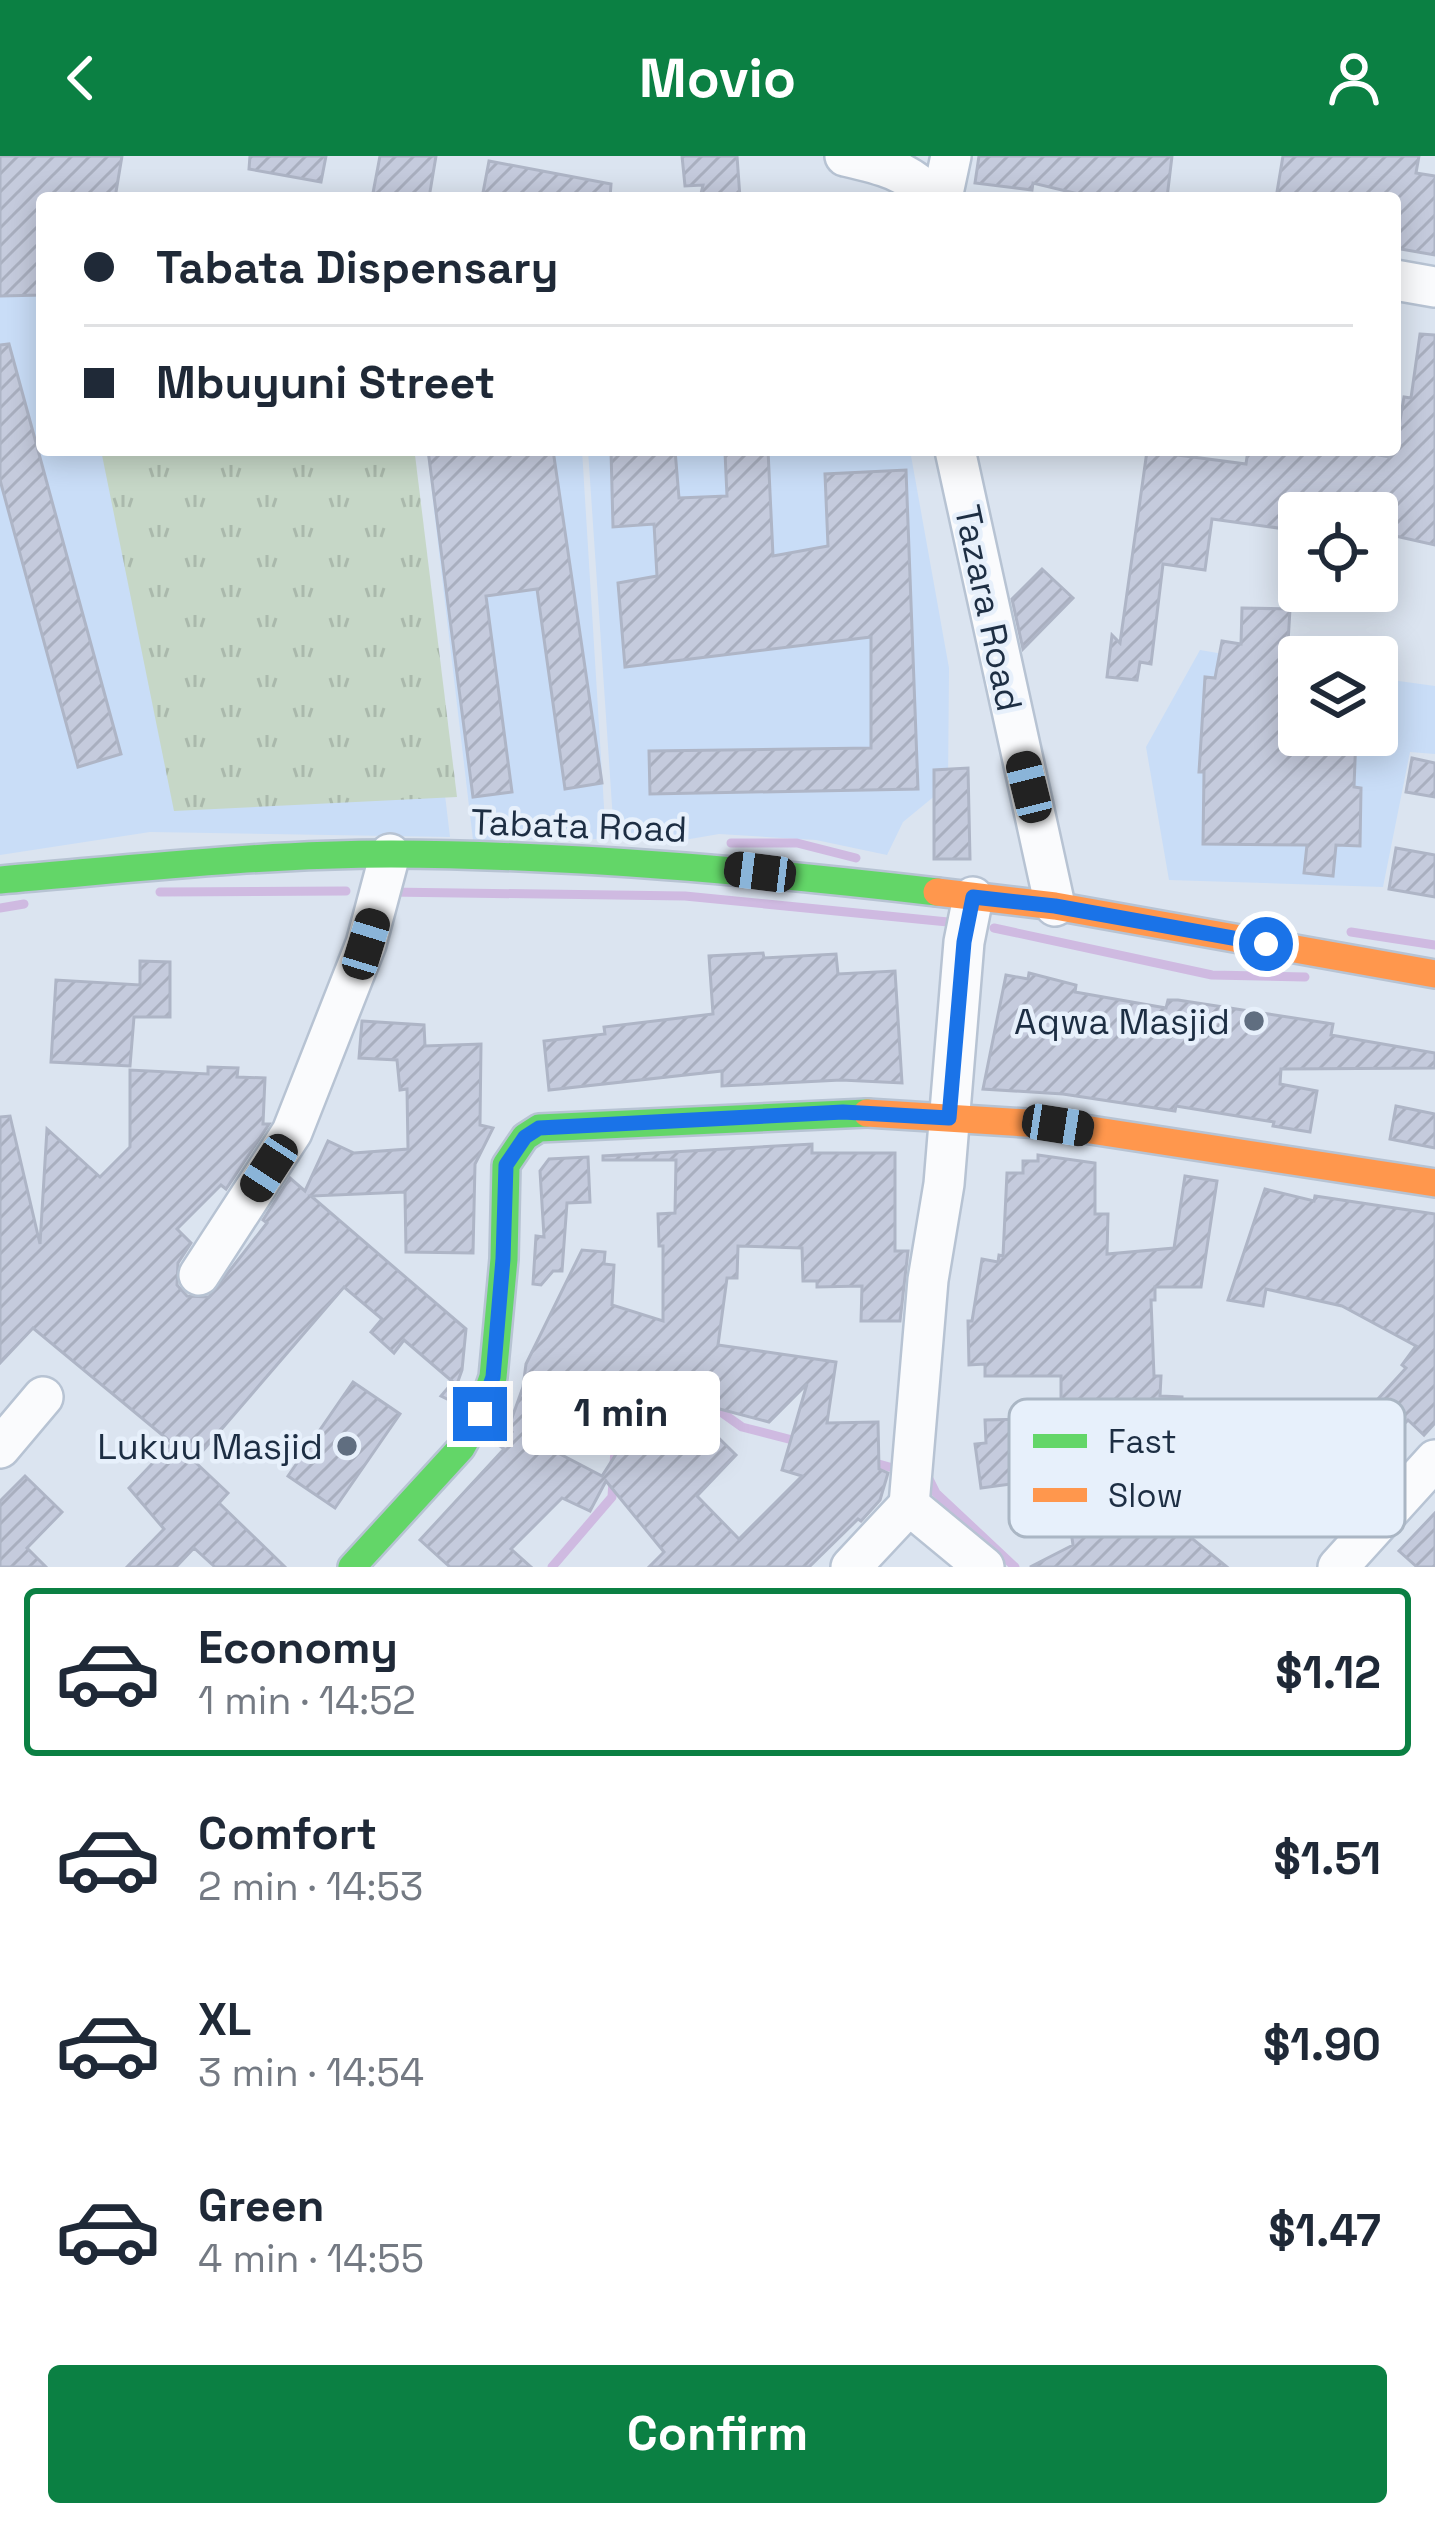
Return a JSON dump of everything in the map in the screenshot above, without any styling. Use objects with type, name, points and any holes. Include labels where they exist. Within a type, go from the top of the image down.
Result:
[{"type":"main road","name":"Tabata Road","points":[[0,880],[184,864],[390,854],[718,867],[1055,906],[1435,974]]},
{"type":"main road","points":[[352,1567],[388,1522],[461,1448],[480,1414],[493,1377],[506,1165],[525,1137],[556,1124],[843,1112],[1058,1125],[1435,1183]]},
{"type":"street","points":[[845,156],[895,168],[931,192]]},
{"type":"street","points":[[940,192],[951,156]]},
{"type":"street","points":[[1401,281],[1435,286]]},
{"type":"street","name":"Tazara Road","points":[[956,456],[1055,906]]},
{"type":"street","points":[[199,1275],[292,1132],[366,944],[390,854]]},
{"type":"street","points":[[851,1567],[909,1505],[928,1280],[944,1184],[964,942],[973,897]]},
{"type":"street","points":[[0,1448],[43,1397]]},
{"type":"street","points":[[1405,1493],[1435,1460]]},
{"type":"street","points":[[909,1505],[984,1567]]},
{"type":"street","points":[[1338,1567],[1365,1537]]},
{"type":"shaded area","points":[[0,244],[36,245],[36,456],[405,456],[450,837],[150,832],[0,855]]},
{"type":"shaded area","points":[[428,456],[582,456],[606,839],[473,840]]},
{"type":"shaded area","points":[[588,456],[911,456],[949,668],[948,785],[903,822],[887,855],[816,840],[719,834],[667,843],[614,835]]},
{"type":"shaded area","points":[[1200,650],[1278,663],[1278,756],[1398,756],[1398,681],[1435,686],[1435,754],[1410,752],[1383,887],[1169,880],[1146,747]]},
{"type":"green space","points":[[102,456],[415,456],[457,797],[174,811]]},
{"type":"building","points":[[0,156],[122,156],[116,192],[36,192],[36,295],[0,296]]},
{"type":"building","points":[[250,156],[326,156],[321,182],[249,169]]},
{"type":"building","points":[[380,156],[436,156],[430,192],[373,192]]},
{"type":"building","points":[[682,156],[737,156],[740,192],[701,192],[703,185],[685,186]]},
{"type":"building","points":[[979,156],[1172,156],[1168,192],[1070,192],[1033,183],[1032,190],[975,183]]},
{"type":"building","points":[[1283,156],[1419,156],[1416,173],[1435,176],[1435,255],[1401,249],[1401,192],[1277,192]]},
{"type":"building","points":[[489,161],[611,184],[610,192],[483,192]]},
{"type":"building","points":[[1420,334],[1435,335],[1435,545],[1398,537],[1398,492],[1278,492],[1278,528],[1212,519],[1205,570],[1163,564],[1151,664],[1140,662],[1137,680],[1107,677],[1112,635],[1120,643],[1146,456],[1246,464],[1247,456],[1401,456],[1404,397],[1411,398]]},
{"type":"building","points":[[9,344],[121,754],[78,767],[0,480],[0,345]]},
{"type":"building","points":[[429,456],[554,456],[602,783],[565,789],[537,589],[486,596],[512,792],[473,797]]},
{"type":"building","points":[[611,456],[676,456],[679,498],[727,496],[725,456],[768,456],[773,556],[828,546],[825,474],[906,470],[918,789],[650,794],[649,751],[871,748],[871,637],[625,667],[618,583],[657,576],[654,524],[613,527]]},
{"type":"building","points":[[1042,569],[1073,598],[1023,649],[1012,599]]},
{"type":"building","points":[[1242,608],[1290,612],[1288,636],[1278,636],[1278,756],[1355,756],[1354,787],[1361,788],[1360,846],[1336,845],[1333,876],[1304,873],[1307,845],[1203,844],[1204,772],[1199,772],[1205,677],[1215,678],[1222,641],[1241,644]]},
{"type":"building","points":[[1412,758],[1435,763],[1435,797],[1406,792]]},
{"type":"building","points":[[968,768],[970,859],[934,859],[934,770]]},
{"type":"building","points":[[1396,848],[1435,855],[1435,897],[1389,889]]},
{"type":"building","points":[[763,953],[764,958],[836,954],[838,974],[895,971],[902,1083],[841,1080],[722,1086],[722,1071],[549,1090],[544,1041],[605,1034],[604,1027],[713,1014],[709,956]]},
{"type":"building","points":[[140,961],[170,962],[170,1017],[134,1017],[130,1066],[51,1062],[56,980],[140,985]]},
{"type":"building","points":[[1029,973],[1076,985],[1075,992],[1166,1008],[1168,1000],[1178,1000],[1333,1024],[1331,1035],[1435,1053],[1435,1068],[1281,1069],[1280,1084],[1317,1091],[1310,1132],[1176,1106],[1175,1111],[1063,1094],[983,1089],[1006,975],[1028,979]]},
{"type":"building","points":[[362,1021],[424,1025],[425,1046],[481,1044],[480,1125],[493,1128],[475,1164],[473,1253],[406,1252],[405,1192],[311,1196],[466,1329],[462,1370],[451,1401],[441,1396],[453,1382],[404,1340],[394,1353],[371,1332],[382,1319],[344,1287],[194,1461],[228,1493],[219,1503],[285,1567],[215,1567],[194,1548],[176,1567],[127,1567],[164,1529],[129,1488],[172,1443],[33,1328],[0,1363],[0,1117],[10,1116],[40,1244],[47,1129],[100,1177],[130,1147],[130,1070],[208,1074],[208,1067],[238,1068],[237,1077],[265,1078],[263,1124],[269,1124],[226,1189],[221,1185],[177,1229],[191,1243],[178,1263],[177,1285],[187,1296],[209,1297],[267,1223],[263,1220],[290,1178],[305,1191],[328,1141],[354,1153],[408,1149],[407,1089],[400,1090],[397,1060],[359,1058]]},
{"type":"building","points":[[1396,1106],[1435,1114],[1435,1148],[1390,1139]]},
{"type":"building","points":[[812,1144],[812,1153],[895,1153],[895,1251],[908,1251],[900,1321],[861,1321],[862,1286],[817,1287],[817,1281],[803,1281],[802,1248],[738,1246],[737,1278],[727,1278],[718,1345],[836,1362],[827,1423],[878,1422],[879,1469],[888,1473],[880,1500],[809,1567],[649,1567],[664,1552],[606,1481],[590,1511],[562,1498],[511,1549],[531,1567],[450,1567],[420,1540],[504,1449],[500,1446],[512,1432],[508,1429],[526,1364],[582,1250],[605,1252],[604,1264],[614,1265],[612,1305],[663,1321],[658,1214],[675,1213],[676,1160],[603,1160],[603,1156]],"holes":[[[572,1376],[647,1406],[602,1476],[541,1438]],[[807,1384],[782,1470],[802,1476],[739,1539],[697,1496],[736,1455],[678,1398],[769,1422]]]},
{"type":"building","points":[[1038,1155],[1095,1163],[1095,1214],[1108,1214],[1107,1254],[1174,1248],[1185,1176],[1217,1181],[1201,1287],[1155,1287],[1155,1300],[1151,1300],[1154,1376],[1161,1376],[1160,1396],[1182,1399],[1061,1399],[1061,1376],[985,1376],[985,1364],[969,1365],[968,1321],[972,1321],[982,1259],[998,1262],[999,1255],[1003,1256],[1007,1173],[1023,1173],[1023,1161],[1038,1161]]},
{"type":"building","points":[[588,1157],[590,1202],[567,1203],[562,1271],[553,1271],[541,1285],[533,1284],[536,1236],[544,1237],[540,1171],[549,1159]]},
{"type":"building","points":[[1265,1189],[1314,1201],[1315,1196],[1435,1214],[1435,1423],[1424,1435],[1408,1420],[1405,1423],[1405,1399],[1378,1399],[1406,1368],[1402,1365],[1416,1346],[1342,1306],[1266,1289],[1263,1306],[1228,1300]]},
{"type":"building","points":[[353,1382],[400,1414],[335,1508],[288,1476]]},
{"type":"building","points":[[1009,1419],[1009,1484],[981,1488],[975,1444],[986,1443],[985,1420]]},
{"type":"building","points":[[25,1476],[62,1512],[27,1548],[46,1567],[0,1567],[0,1501]]},
{"type":"building","points":[[1435,1513],[1435,1567],[1417,1567],[1399,1551]]},
{"type":"building","points":[[1072,1537],[1190,1537],[1227,1567],[1030,1567],[1073,1545]]},
{"type":"waterway","points":[[731,843],[797,843],[856,858]]},
{"type":"waterway","points":[[160,892],[346,891]]},
{"type":"waterway","points":[[389,892],[685,896],[958,923]]},
{"type":"waterway","points":[[0,908],[24,904]]},
{"type":"waterway","points":[[994,928],[1212,975],[1305,977]]},
{"type":"waterway","points":[[1351,932],[1435,945]]},
{"type":"waterway","points":[[552,1567],[612,1497],[616,1433],[641,1394]]},
{"type":"waterway","points":[[707,1402],[742,1427],[800,1442]]},
{"type":"waterway","points":[[868,1461],[900,1470],[900,1466]]},
{"type":"waterway","points":[[928,1477],[936,1493],[1015,1567]]},
{"type":"traffic: fast","points":[[0,880],[244,859],[391,854],[665,865],[937,892]]},
{"type":"traffic: fast","points":[[352,1567],[461,1448],[480,1414],[493,1377],[504,1259],[506,1165],[525,1137],[539,1128],[867,1113]]},
{"type":"traffic: slow","points":[[937,892],[1055,906],[1435,974]]},
{"type":"traffic: slow","points":[[867,1113],[1058,1125],[1435,1183]]},
{"type":"place","name":"Aqwa Masjid","points":[[1254,1021]]},
{"type":"place","name":"Lukuu Masjid","points":[[347,1446]]},
{"type":"route","points":[[480,1414],[493,1377],[506,1165],[513,1150],[539,1128],[843,1112],[949,1118],[964,942],[973,897],[1055,906],[1266,944]]}]
